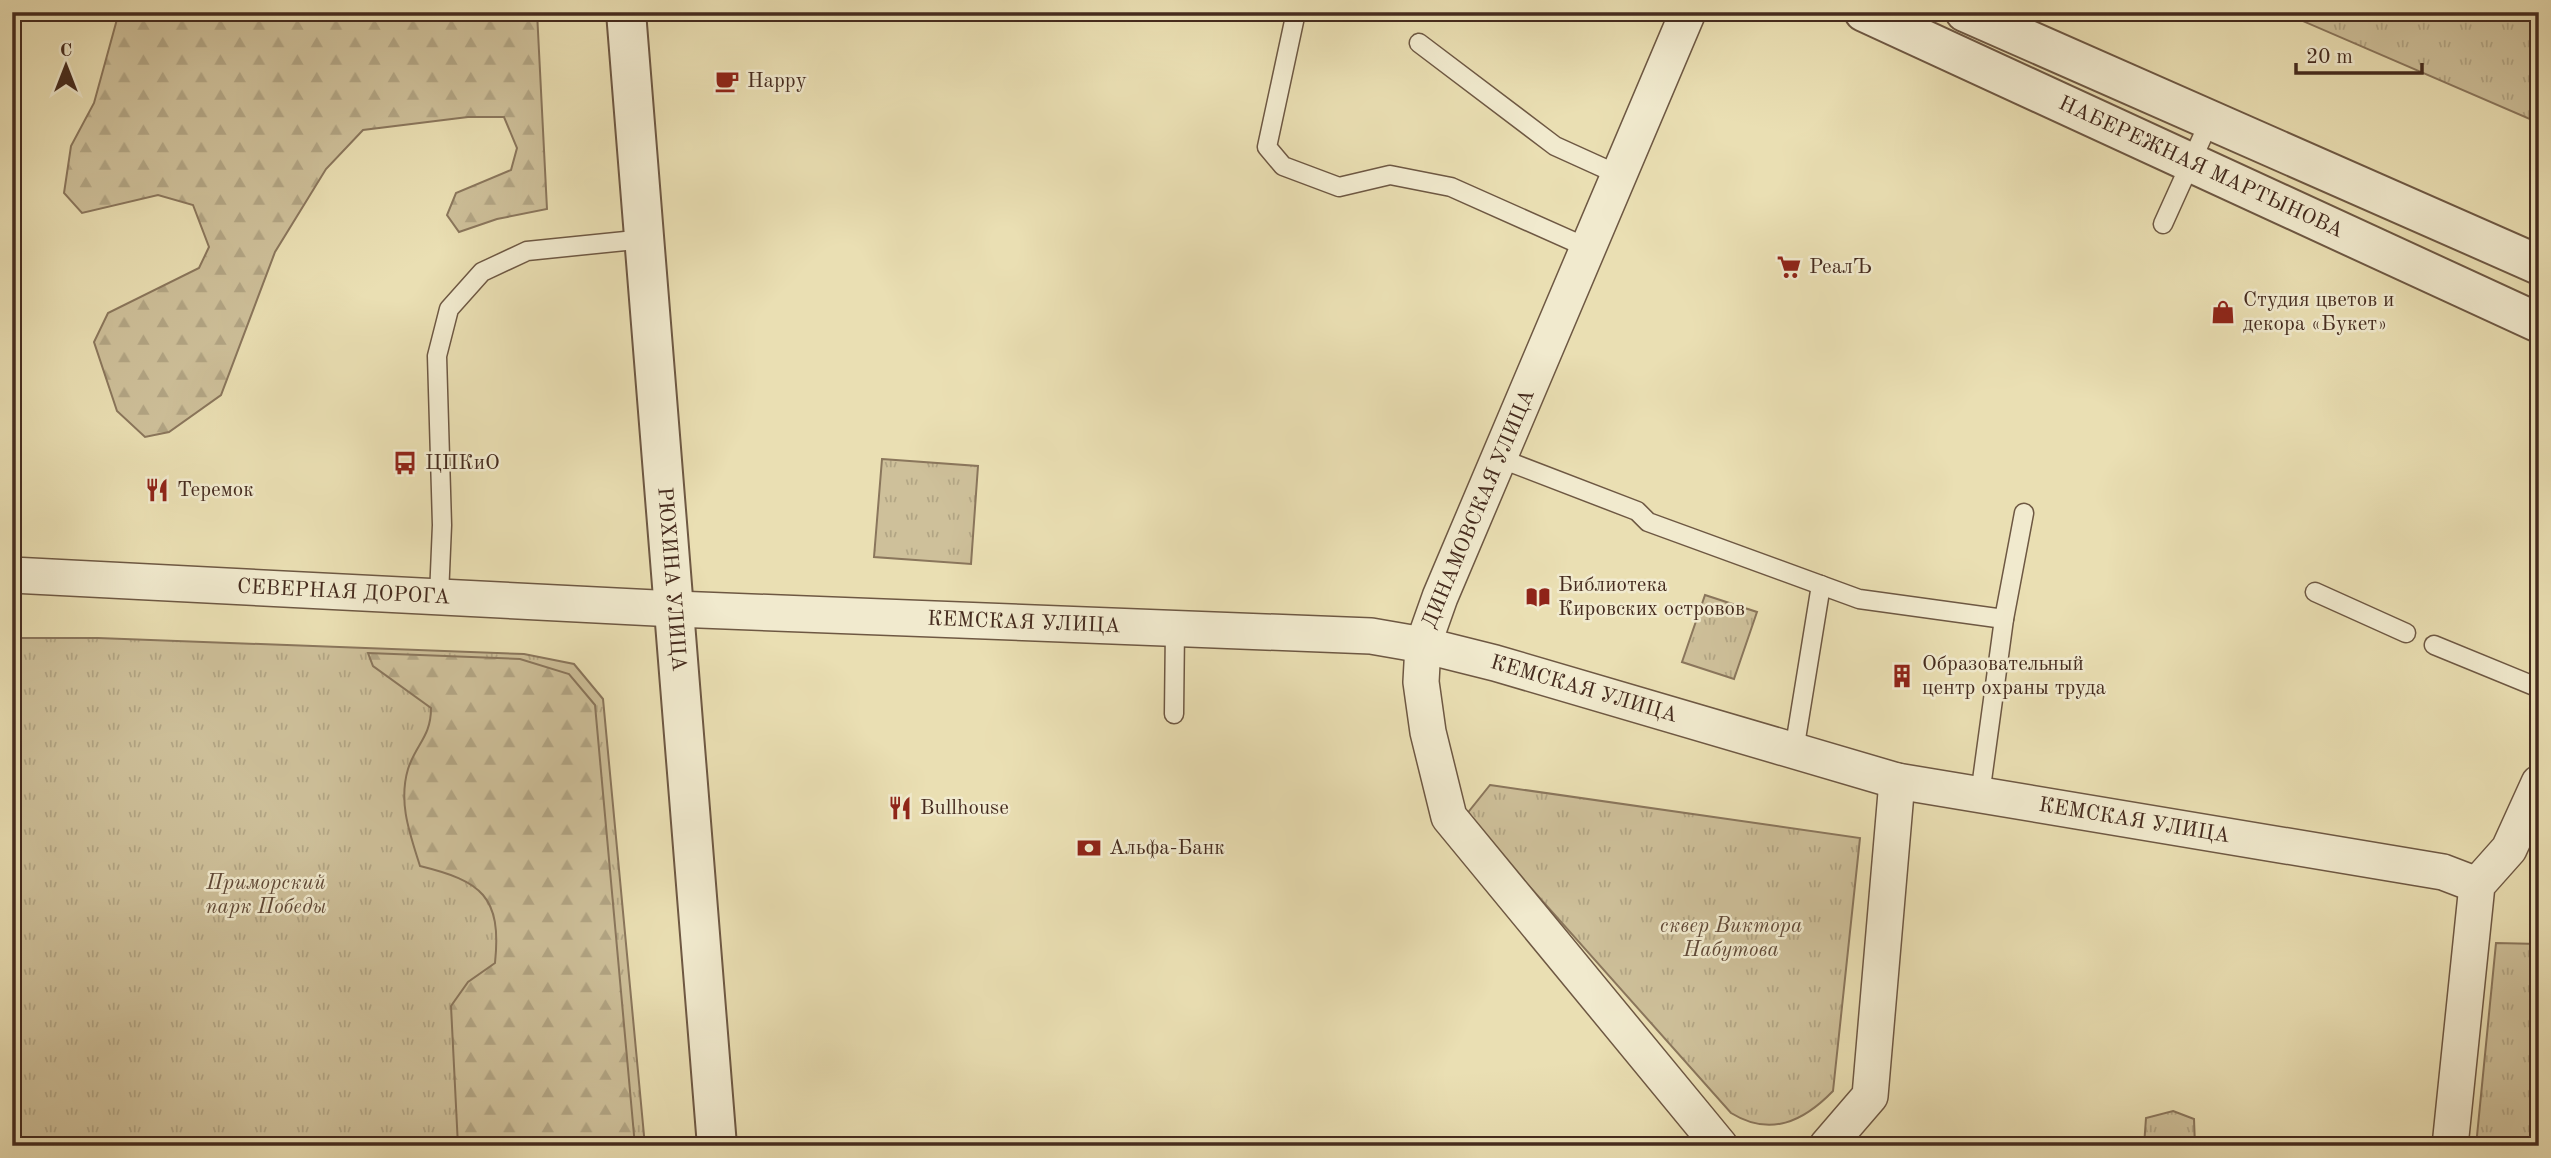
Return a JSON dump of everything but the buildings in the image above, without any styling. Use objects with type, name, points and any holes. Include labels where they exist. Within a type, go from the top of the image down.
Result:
[{"type":"street","name":"РЮХИНА УЛИЦА","points":[[626,12],[717,1146]]},
{"type":"street","name":"ДИНАМОВСКАЯ УЛИЦА","points":[[1688,12],[1499,458],[1423,645],[1421,682],[1428,732],[1449,817],[1720,1146]]},
{"type":"street","name":"НАБЕРЕЖНАЯ МАРТЫНОВА","points":[[1864,12],[2539,323]]},
{"type":"street","name":"НАБЕРЕЖНАЯ МАРТЫНОВА","points":[[1965,12],[2539,265]]},
{"type":"street","name":"СЕВЕРНАЯ ДОРОГА","points":[[12,575],[675,609]]},
{"type":"street","name":"КЕМСКАЯ УЛИЦА","points":[[675,609],[1370,636],[1423,645],[1897,781],[2443,872],[2477,885]]},
{"type":"street","points":[[1827,1146],[1870,1096],[1897,781]]},
{"type":"street","points":[[2449,1146],[2477,885],[2509,849],[2539,783]]},
{"type":"lane","points":[[1296,12],[1267,147],[1283,166],[1339,187],[1390,174],[1451,187],[1588,248]]},
{"type":"lane","points":[[1419,43],[1555,146],[1619,174]]},
{"type":"lane","points":[[2162,224],[2210,120]]},
{"type":"lane","points":[[439,596],[442,525],[437,356],[449,309],[482,272],[527,251],[645,239]]},
{"type":"lane","points":[[1499,458],[1637,511],[1648,522],[1859,599],[2004,619]]},
{"type":"lane","points":[[1980,795],[2004,619],[2024,513]]},
{"type":"lane","points":[[1794,751],[1821,585]]},
{"type":"lane","points":[[2315,592],[2406,633]]},
{"type":"lane","points":[[1174,714],[1175,628]]},
{"type":"lane","points":[[2434,645],[2539,688]]},
{"type":"green space","points":[[119,12],[537,12],[547,209],[497,219],[459,232],[447,215],[456,193],[511,170],[517,148],[504,117],[468,117],[363,130],[326,169],[275,252],[221,395],[169,432],[145,437],[117,411],[94,342],[108,313],[199,268],[209,247],[193,205],[158,195],[82,213],[64,193],[71,146],[94,103]]},
{"type":"green space","points":[[2282,12],[2539,12],[2539,123]]},
{"type":"green space","points":[[882,459],[978,466],[971,564],[874,557]]},
{"type":"green space","points":[[1705,595],[1757,612],[1734,679],[1682,662]]},
{"type":"green space","name":"Приморский парк Победы","points":[[12,638],[98,638],[524,654],[574,664],[603,699],[645,1146],[12,1146]]},
{"type":"green space","points":[[368,653],[520,659],[569,674],[595,705],[635,1146],[458,1146],[451,1006],[468,982],[495,963],[495,922],[483,895],[472,886],[458,878],[420,866],[406,818],[404,794],[408,769],[429,726],[431,708],[373,666]]},
{"type":"green space","name":"сквер Виктора Набутова","points":[[1490,785],[1860,838],[1833,1091],[1810,1111],[1785,1123],[1759,1124],[1731,1113],[1466,815]]},
{"type":"green space","points":[[2496,943],[2539,944],[2539,1146],[2476,1146]]},
{"type":"green space","points":[[2173,1111],[2194,1119],[2195,1146],[2144,1146],[2146,1118]]},
{"type":"place","name":"Happy","points":[[727,81]]},
{"type":"place","name":"РеалЪ","points":[[1789,267]]},
{"type":"place","name":"Студия цветов и декора «Букет»","points":[[2223,312]]},
{"type":"place","name":"ЦПКиО","points":[[405,463]]},
{"type":"place","name":"Теремок","points":[[157,490]]},
{"type":"place","name":"Библиотека Кировских островов","points":[[1538,597]]},
{"type":"place","name":"Образовательный центр охраны труда","points":[[1902,676]]},
{"type":"place","name":"Bullhouse","points":[[900,808]]},
{"type":"place","name":"Альфа-Банк","points":[[1089,848]]}]
